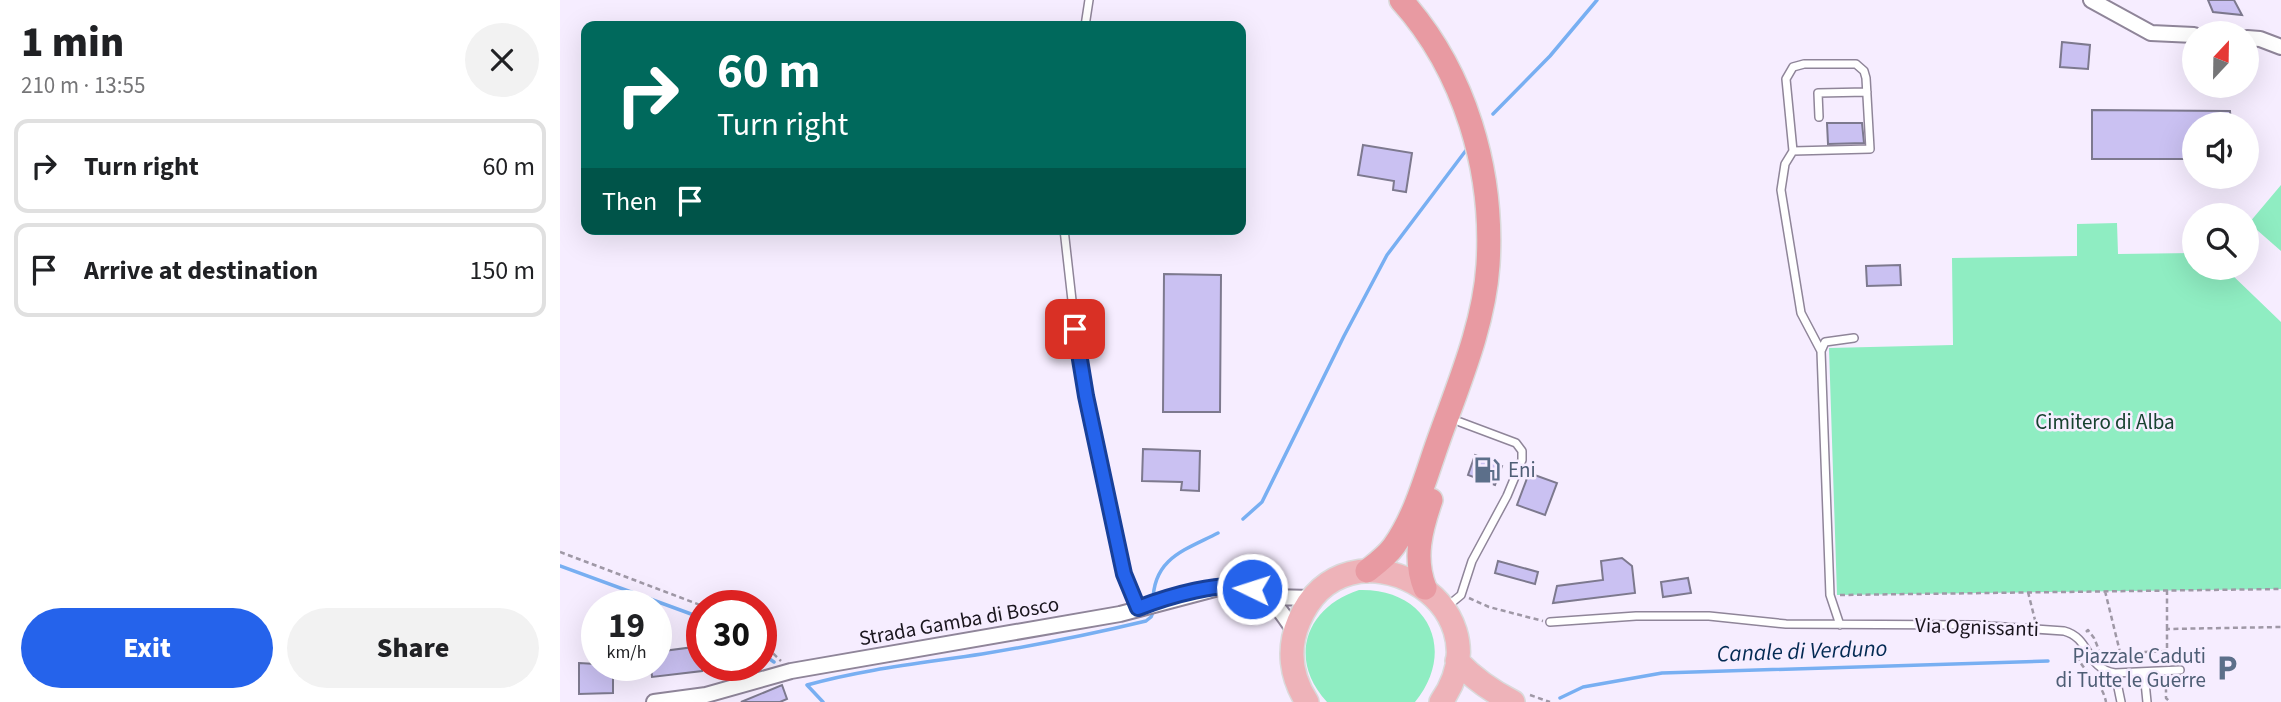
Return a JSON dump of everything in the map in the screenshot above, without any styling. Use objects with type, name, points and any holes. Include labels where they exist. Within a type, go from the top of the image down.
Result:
[{"type":"highway","points":[[1367,571],[1394,546],[1412,514],[1469,355],[1488,266],[1488,202],[1473,127],[1447,65],[1401,0]]},
{"type":"highway","points":[[1418,0],[1457,60],[1484,122],[1500,201],[1500,269],[1491,323],[1482,360],[1425,519],[1417,553],[1419,574],[1425,588]]},
{"type":"main road","points":[[1307,702],[1293,669],[1292,643],[1302,613],[1312,598],[1337,580],[1367,571],[1391,572],[1453,602],[1457,661],[1453,678],[1441,702]]},
{"type":"main road","points":[[1457,661],[1491,692],[1519,697]]},
{"type":"street","points":[[2091,0],[2151,33],[2182,34]]},
{"type":"street","points":[[2259,39],[2281,47]]},
{"type":"street","name":"Strada Gamba di Bosco","points":[[654,702],[706,695],[791,671],[1120,614],[1230,585],[1243,586],[1270,597],[1312,598]]},
{"type":"street","points":[[1270,597],[1294,631]]},
{"type":"lane","points":[[1086,21],[1089,0]]},
{"type":"lane","points":[[1793,151],[1870,149],[1864,71],[1856,64],[1804,64],[1793,67],[1786,79],[1793,151],[1786,163],[1781,190],[1801,313],[1821,351],[1830,595],[1840,625]]},
{"type":"lane","points":[[1819,117],[1818,93],[1867,92]]},
{"type":"lane","points":[[1065,235],[1078,354],[1086,396],[1124,574],[1141,607]]},
{"type":"lane","points":[[1821,351],[1825,342],[1854,338]]},
{"type":"lane","points":[[1453,602],[1507,496],[1522,460],[1522,451],[1516,443],[1460,422]]},
{"type":"lane","name":"Via Ognissanti","points":[[1549,622],[1636,616],[1709,616],[1786,624],[1974,625],[2064,631],[2075,634],[2080,639]]},
{"type":"lane","points":[[2080,639],[2090,659],[2106,671],[2115,673],[2180,670]]},
{"type":"lane","points":[[2144,672],[2147,702]]},
{"type":"lane","points":[[2115,673],[2121,702]]},
{"type":"path","points":[[560,552],[686,600]]},
{"type":"path","points":[[1830,595],[2281,589]]},
{"type":"path","points":[[2080,639],[2088,630],[2094,638],[2099,654],[2166,651],[2167,590]]},
{"type":"path","points":[[2105,591],[2120,653]]},
{"type":"path","points":[[2028,592],[2037,630]]},
{"type":"path","points":[[1453,602],[1489,607],[1549,622]]},
{"type":"path","points":[[2167,629],[2281,627]]},
{"type":"path","points":[[777,657],[791,671]]},
{"type":"path","points":[[1519,697],[1550,702]]},
{"type":"green space","points":[[2281,185],[2281,251],[2259,232],[2259,211]]},
{"type":"green space","name":"Cimitero di Alba","points":[[2117,223],[2118,254],[2182,253],[2182,280],[2237,280],[2281,322],[2281,589],[1837,595],[1829,348],[1953,345],[1952,258],[2077,256],[2077,224]]},
{"type":"green space","points":[[1359,590],[1383,592],[1402,599],[1418,611],[1429,625],[1434,643],[1434,662],[1428,682],[1415,702],[1327,702],[1315,686],[1308,669],[1308,636],[1326,609]]},
{"type":"building","points":[[2208,0],[2234,0],[2242,15],[2213,12]]},
{"type":"building","points":[[2062,42],[2090,45],[2088,69],[2060,67]]},
{"type":"building","points":[[2092,110],[2230,111],[2182,112],[2182,159],[2092,159]]},
{"type":"building","points":[[1827,123],[1862,123],[1864,143],[1828,144]]},
{"type":"building","points":[[1363,145],[1412,153],[1406,192],[1393,190],[1394,181],[1358,175]]},
{"type":"building","points":[[1900,265],[1901,285],[1867,286],[1866,266]]},
{"type":"building","points":[[1164,274],[1221,275],[1220,412],[1163,412]]},
{"type":"building","points":[[1143,449],[1200,451],[1199,491],[1181,490],[1182,482],[1142,481]]},
{"type":"building","points":[[1475,455],[1502,466],[1495,485],[1468,475]]},
{"type":"building","points":[[1529,473],[1557,483],[1545,515],[1517,505]]},
{"type":"building","points":[[1622,558],[1632,566],[1635,593],[1553,603],[1557,586],[1603,580],[1601,561]]},
{"type":"building","points":[[1498,561],[1538,572],[1535,584],[1495,573]]},
{"type":"building","points":[[1688,578],[1691,593],[1663,597],[1661,582]]},
{"type":"building","points":[[686,648],[686,673],[672,675],[672,650]]},
{"type":"building","points":[[579,663],[581,681],[613,681],[613,693],[579,694]]},
{"type":"building","points":[[782,685],[787,699],[780,702],[741,702]]},
{"type":"waterway","points":[[1493,114],[1550,56],[1597,0]]},
{"type":"waterway","points":[[1243,519],[1262,502],[1387,255],[1467,149]]},
{"type":"waterway","points":[[1153,602],[1154,587],[1165,565],[1173,557],[1218,533]]},
{"type":"waterway","points":[[560,566],[686,612]]},
{"type":"waterway","points":[[823,702],[807,685],[872,671],[1064,639],[1146,621],[1154,610]]},
{"type":"waterway","name":"Canale di Verduno","points":[[1560,698],[1583,687],[1662,673],[2048,661]]},
{"type":"place","name":"Eni","points":[[1487,470]]},
{"type":"place","name":"Piazzale Caduti di Tutte le Guerre","points":[[2227,668]]},
{"type":"route","points":[[1075,329],[1086,396],[1124,574],[1138,608],[1218,586],[1243,586],[1252,589]]}]
